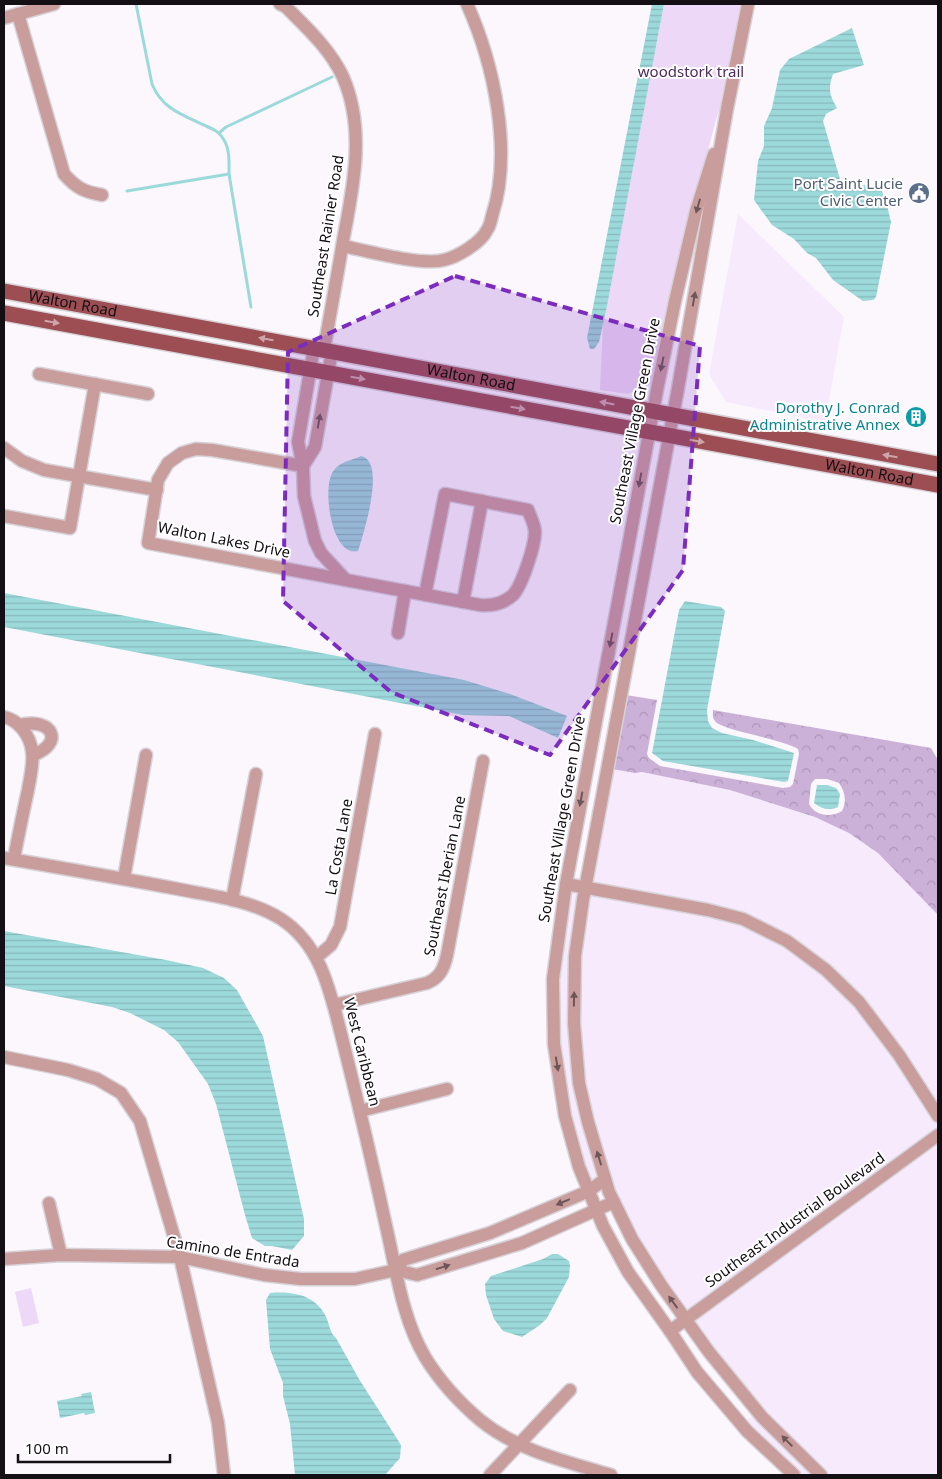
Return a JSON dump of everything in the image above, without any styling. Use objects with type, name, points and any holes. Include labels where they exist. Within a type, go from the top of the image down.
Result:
[{"type":"main road","name":"Walton Road","points":[[4,291],[938,464]]},
{"type":"main road","name":"Walton Road","points":[[4,313],[938,485]]},
{"type":"main road","points":[[888,475],[938,476]]},
{"type":"street","points":[[4,18],[54,4]]},
{"type":"street","name":"Southeast Rainier Road","points":[[280,4],[286,7],[318,39],[342,77],[353,112],[356,147],[353,183],[323,350]]},
{"type":"street","points":[[342,246],[428,262],[445,260],[470,248],[487,232],[497,200],[501,160],[500,125],[494,84],[468,4]]},
{"type":"street","name":"Southeast Village Green Drive","points":[[748,4],[727,109],[673,416],[585,887],[575,956],[574,1023],[579,1083],[588,1122],[605,1179],[632,1240],[661,1285],[709,1352],[754,1407],[821,1475]]},
{"type":"street","points":[[18,14],[64,174],[74,185],[86,192],[102,195]]},
{"type":"street","name":"Southeast Village Green Drive","points":[[727,109],[694,220],[652,412],[566,884],[553,979],[554,1044],[565,1116],[579,1167],[603,1226],[628,1272],[670,1331],[696,1372],[747,1431],[794,1475]]},
{"type":"street","points":[[323,350],[310,369],[298,442],[303,466],[304,496],[315,541],[321,553],[346,580]]},
{"type":"street","points":[[303,466],[314,447],[328,373],[323,350]]},
{"type":"street","points":[[39,374],[148,394]]},
{"type":"street","points":[[4,516],[70,528],[96,384]]},
{"type":"street","points":[[4,448],[22,461],[44,470],[157,490]]},
{"type":"street","name":"Walton Lakes Drive","points":[[303,466],[196,448],[182,453],[168,463],[158,480],[148,543],[405,591],[425,595],[463,602],[491,606],[504,601],[514,594],[529,563],[535,532],[528,510],[445,494],[425,595]]},
{"type":"street","points":[[463,602],[482,501]]},
{"type":"street","points":[[398,633],[405,591]]},
{"type":"street","points":[[4,717],[10,718],[19,725],[29,741],[32,755],[30,776],[9,858]]},
{"type":"street","points":[[19,725],[37,723],[44,725],[50,732],[49,744],[44,750],[32,755]]},
{"type":"street","name":"La Costa Lane","points":[[317,957],[331,945],[340,927],[375,734]]},
{"type":"street","points":[[124,878],[146,755]]},
{"type":"street","name":"Southeast Iberian Lane","points":[[334,1005],[427,983],[434,980],[441,972],[447,955],[483,761]]},
{"type":"street","points":[[232,900],[256,774]]},
{"type":"street","name":"West Caribbean","points":[[9,858],[124,878],[232,900],[259,907],[296,930],[317,957],[334,1005],[407,1316],[425,1357],[465,1406],[481,1420],[518,1444],[547,1456],[611,1475]]},
{"type":"street","points":[[566,884],[708,910],[743,919],[787,941],[826,970],[859,1002],[899,1055],[938,1116]]},
{"type":"street","points":[[4,1057],[68,1070],[97,1079],[121,1093],[140,1121],[180,1257],[218,1423],[224,1475]]},
{"type":"street","points":[[360,1111],[447,1089]]},
{"type":"street","name":"Southeast Industrial Boulevard","points":[[670,1331],[938,1134]]},
{"type":"street","name":"Camino de Entrada","points":[[396,1270],[403,1260],[490,1233],[588,1191],[605,1179]]},
{"type":"street","name":"Camino de Entrada","points":[[4,1259],[61,1255],[180,1257],[264,1275],[301,1279],[355,1279],[396,1270],[418,1275],[522,1243],[614,1202]]},
{"type":"street","points":[[49,1203],[61,1255]]},
{"type":"street","points":[[490,1475],[570,1390]]},
{"type":"street","points":[[738,1421],[754,1407]]},
{"type":"highlighted area","points":[[455,276],[700,346],[683,570],[550,755],[391,692],[283,601],[288,352]]},
{"type":"shaded area","points":[[738,214],[844,317],[825,422],[726,402],[709,374]]},
{"type":"shaded area","points":[[612,769],[635,773],[642,772],[730,790],[815,817],[849,833],[878,853],[914,889],[938,915],[938,1106],[829,965],[790,936],[744,913],[709,904],[591,882]]},
{"type":"shaded area","points":[[570,891],[579,892],[568,1024],[599,1177],[591,1183],[570,1114],[561,1051],[561,956]]},
{"type":"shaded area","points":[[589,894],[707,915],[741,924],[785,947],[822,974],[855,1006],[894,1059],[938,1126],[687,1312],[636,1236],[611,1181],[584,1082],[579,1022],[581,956]]},
{"type":"shaded area","points":[[938,1141],[938,1475],[829,1475],[766,1412],[713,1348],[694,1321]]},
{"type":"shaded area","points":[[753,1415],[813,1475],[803,1475],[751,1427],[746,1421]]},
{"type":"green space","name":"woodstork trail","points":[[664,4],[744,4],[728,81],[672,286],[653,383],[628,394],[600,390],[603,323]]},
{"type":"green space","points":[[626,695],[657,700],[647,754],[649,758],[660,766],[783,788],[790,787],[793,784],[799,754],[798,749],[719,724],[713,719],[713,710],[931,748],[938,760],[938,915],[878,853],[849,833],[815,817],[730,790],[642,772],[635,773],[612,769]],"holes":[[[815,779],[827,779],[839,783],[845,797],[842,811],[833,815],[819,813],[809,804],[811,784]]]},
{"type":"green space","points":[[31,1288],[39,1323],[23,1327],[15,1292]]},
{"type":"water","points":[[652,4],[664,4],[606,311],[599,342],[594,349],[590,349],[587,338]]},
{"type":"water","points":[[852,28],[864,65],[833,74],[830,91],[837,108],[826,114],[823,121],[842,186],[846,190],[865,185],[867,190],[881,189],[891,222],[876,297],[873,300],[863,301],[833,280],[816,258],[807,253],[794,239],[772,225],[754,200],[758,161],[764,146],[764,126],[772,108],[780,70],[789,59]]},
{"type":"water","points":[[361,456],[369,461],[373,484],[368,515],[358,551],[349,550],[341,543],[335,532],[331,519],[328,490],[330,478],[334,470],[343,463]]},
{"type":"water","points":[[4,593],[464,680],[510,694],[567,716],[558,738],[509,716],[463,715],[4,627]]},
{"type":"water","points":[[685,601],[721,607],[725,611],[707,710],[708,721],[712,728],[722,733],[753,740],[794,753],[788,781],[784,782],[663,761],[652,753],[679,610]]},
{"type":"water","points":[[817,785],[827,785],[836,788],[840,794],[838,807],[826,809],[814,803]]},
{"type":"water","points":[[4,931],[203,968],[224,978],[237,990],[263,1036],[304,1219],[304,1236],[292,1250],[265,1246],[252,1238],[216,1104],[208,1084],[178,1042],[164,1030],[130,1013],[112,1007],[4,986]]},
{"type":"water","points":[[552,1254],[558,1254],[569,1261],[570,1266],[569,1277],[547,1318],[522,1337],[503,1331],[494,1319],[486,1295],[485,1284],[491,1276],[543,1259]]},
{"type":"water","points":[[270,1293],[287,1293],[303,1296],[310,1299],[322,1310],[332,1333],[401,1445],[400,1458],[385,1475],[295,1475],[290,1424],[283,1396],[283,1383],[270,1349],[266,1300]]},
{"type":"water","points":[[91,1392],[95,1413],[85,1415],[84,1413],[60,1418],[57,1401],[82,1396],[81,1394]]},
{"type":"waterway","points":[[136,4],[152,84],[156,93],[161,100],[174,110],[216,131],[226,144],[229,157],[229,174],[251,307]]},
{"type":"waterway","points":[[219,133],[226,127],[332,77]]},
{"type":"waterway","points":[[127,191],[229,174]]},
{"type":"place","name":"Port Saint Lucie Civic Center","points":[[919,193]]},
{"type":"place","name":"Dorothy J. Conrad Administrative Annex","points":[[916,417]]}]
